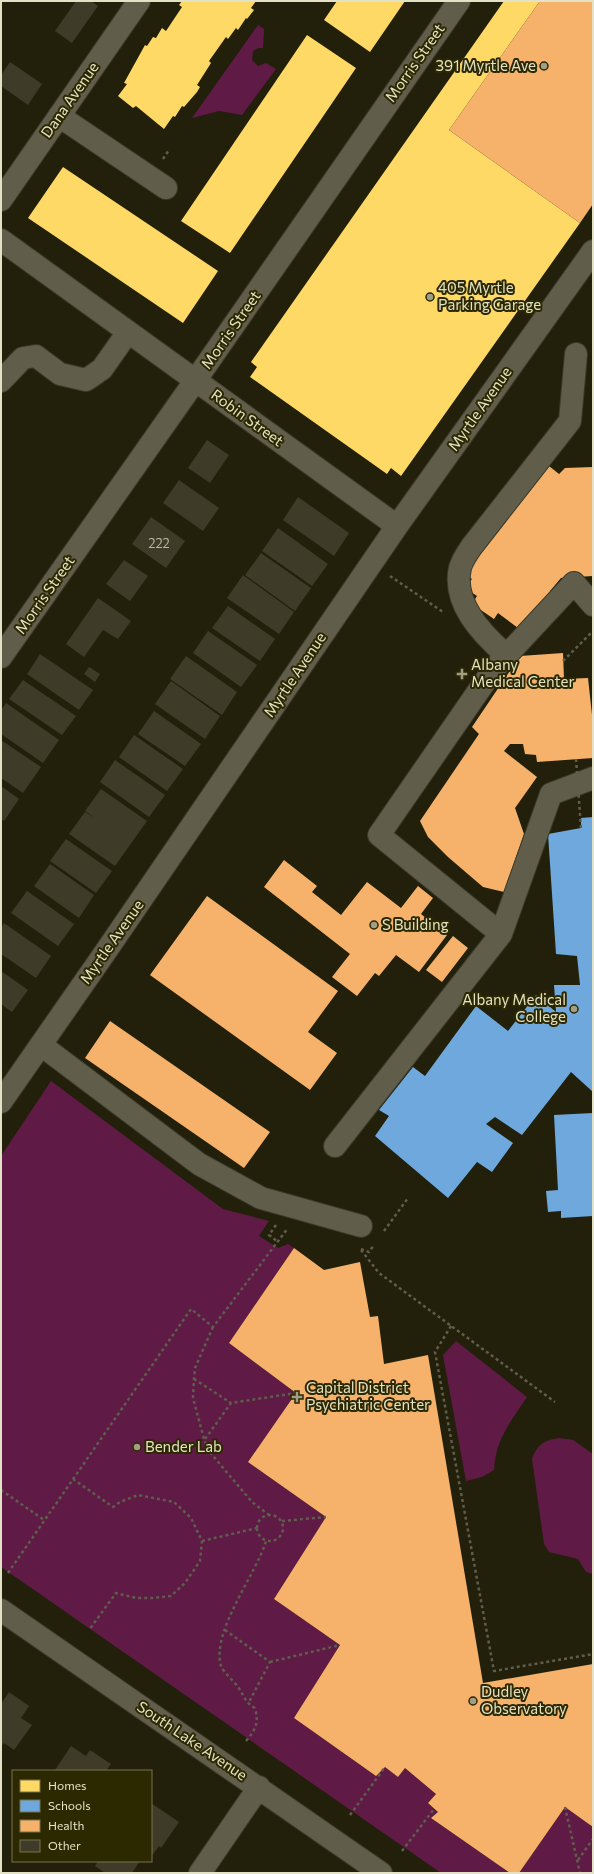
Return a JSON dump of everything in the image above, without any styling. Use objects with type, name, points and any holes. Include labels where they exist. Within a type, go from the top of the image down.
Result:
[{"type":"street","name":"Dana Avenue","points":[[1,200],[139,1]]},
{"type":"street","name":"Morris Street","points":[[1,658],[458,1]]},
{"type":"street","points":[[59,116],[166,188]]},
{"type":"street","name":"Robin Street","points":[[3,246],[128,332],[397,526]]},
{"type":"street","name":"Myrtle Avenue","points":[[1,1102],[397,526],[593,251]]},
{"type":"street","points":[[1,382],[23,358],[36,356],[60,374],[86,380],[102,369],[128,332]]},
{"type":"street","points":[[506,655],[484,635],[466,609],[459,586],[460,567],[472,546],[570,421],[576,354]]},
{"type":"street","points":[[501,934],[379,835],[493,670],[506,655],[574,583],[593,605]]},
{"type":"street","points":[[335,1146],[501,934],[551,794],[593,778]]},
{"type":"street","points":[[41,1045],[199,1164],[261,1198],[360,1226]]},
{"type":"street","name":"South Lake Avenue","points":[[3,1617],[259,1788],[381,1873]]},
{"type":"street","points":[[200,1873],[259,1788]]},
{"type":"path","points":[[390,576],[431,604]]},
{"type":"path","points":[[563,661],[593,631]]},
{"type":"path","points":[[576,759],[581,828]]},
{"type":"path","points":[[381,1236],[408,1198]]},
{"type":"path","points":[[269,1515],[260,1520],[257,1528],[259,1535],[266,1541],[275,1540],[280,1537],[284,1530],[282,1521],[277,1516],[269,1515],[252,1502],[208,1450],[192,1398],[195,1368],[213,1326],[289,1227]]},
{"type":"path","points":[[269,1236],[278,1242]]},
{"type":"path","points":[[354,1247],[369,1252],[377,1241]]},
{"type":"path","points":[[361,1249],[379,1273],[555,1402]]},
{"type":"path","points":[[8,1573],[191,1309],[213,1326]]},
{"type":"path","points":[[451,1326],[435,1352],[494,1671],[593,1654]]},
{"type":"path","points":[[194,1379],[231,1403],[296,1393]]},
{"type":"path","points":[[204,1439],[231,1403]]},
{"type":"path","points":[[72,1479],[113,1508],[120,1502],[138,1495],[174,1502],[191,1518],[202,1541],[200,1561],[185,1583],[170,1596],[136,1598],[116,1593],[89,1630]]},
{"type":"path","points":[[1,1490],[44,1520]]},
{"type":"path","points":[[282,1521],[326,1517]]},
{"type":"path","points":[[202,1541],[257,1528]]},
{"type":"path","points":[[246,1741],[253,1732],[258,1719],[254,1708],[248,1705],[239,1689],[221,1666],[220,1646],[228,1621],[262,1553],[266,1541]]},
{"type":"path","points":[[225,1630],[270,1662],[340,1645]]},
{"type":"path","points":[[248,1705],[270,1662]]},
{"type":"path","points":[[350,1815],[385,1767]]},
{"type":"path","points":[[565,1807],[580,1873]]},
{"type":"path","points":[[402,1851],[434,1809]]},
{"type":"path","points":[[578,1861],[593,1839]]},
{"type":"shaded area","points":[[258,25],[264,29],[263,48],[258,48],[253,51],[252,60],[258,66],[266,63],[276,69],[242,115],[219,111],[192,118]]},
{"type":"shaded area","points":[[51,1081],[223,1209],[269,1221],[259,1236],[278,1248],[288,1244],[294,1248],[229,1343],[296,1393],[248,1462],[326,1517],[274,1599],[340,1645],[294,1718],[376,1776],[385,1767],[398,1777],[405,1768],[436,1794],[428,1803],[438,1812],[431,1818],[510,1873],[441,1873],[1,1567],[1,1156]]},
{"type":"shaded area","points":[[456,1341],[527,1397],[505,1431],[495,1459],[494,1470],[482,1477],[466,1481],[443,1355]]},
{"type":"shaded area","points":[[559,1438],[573,1440],[593,1454],[593,1574],[586,1572],[578,1559],[549,1552],[544,1544],[532,1459],[536,1450],[542,1444],[549,1440]]},
{"type":"shaded area","points":[[565,1807],[593,1827],[593,1873],[519,1873]]},
{"type":"building: Homes","points":[[182,1],[256,1],[251,8],[254,10],[247,19],[246,18],[238,30],[236,28],[228,39],[226,37],[209,61],[211,63],[197,85],[200,87],[197,92],[184,107],[182,106],[175,117],[173,116],[164,129],[136,106],[133,108],[118,96],[127,84],[124,83],[145,45],[147,46],[153,37],[156,38],[162,28],[166,31],[182,7],[179,5]]},
{"type":"building: Homes","points":[[337,1],[405,1],[370,52],[324,20]]},
{"type":"building: Homes","name":"405 Myrtle Parking Garage","points":[[504,1],[540,1],[449,130],[580,223],[401,476],[391,468],[387,474],[250,377],[257,367],[251,362]]},
{"type":"building: Homes","points":[[307,35],[356,68],[230,253],[181,221]]},
{"type":"building: Homes","points":[[63,167],[218,271],[183,323],[28,218]]},
{"type":"building: Schools","name":"Albany Medical College","points":[[593,817],[593,1092],[571,1072],[522,1135],[495,1117],[486,1124],[513,1143],[492,1172],[477,1162],[448,1198],[375,1136],[389,1116],[379,1110],[413,1067],[425,1076],[476,1006],[508,1031],[536,995],[556,1012],[554,985],[580,985],[577,956],[556,954],[548,834],[581,828],[581,818]]},
{"type":"building: Schools","points":[[593,1113],[593,1216],[561,1218],[561,1211],[548,1212],[546,1191],[558,1190],[554,1115]]},
{"type":"building: Health","name":"391 Myrtle Ave","points":[[540,1],[593,1],[593,204],[580,223],[449,130]]},
{"type":"building: Health","points":[[549,466],[559,474],[565,468],[593,467],[593,576],[561,578],[550,591],[555,595],[518,628],[498,613],[494,619],[472,604],[477,596],[465,588],[472,579],[465,574]]},
{"type":"building: Health","points":[[563,653],[564,679],[588,678],[593,724],[593,758],[537,762],[536,755],[525,754],[523,744],[510,744],[504,751],[537,777],[515,808],[524,834],[504,892],[483,887],[448,857],[428,837],[420,821],[479,734],[472,727],[520,656]]},
{"type":"building: Health","name":"S Building","points":[[284,860],[317,886],[312,892],[341,915],[367,882],[401,908],[418,886],[433,898],[421,914],[447,935],[419,972],[396,955],[379,976],[375,973],[357,996],[332,977],[350,954],[264,887]]},
{"type":"building: Health","points":[[207,896],[338,991],[308,1032],[337,1053],[310,1090],[150,975]]},
{"type":"building: Health","points":[[453,936],[468,948],[442,982],[426,970]]},
{"type":"building: Health","points":[[110,1021],[270,1132],[244,1168],[85,1058]]},
{"type":"building: Health","name":"Capital District Psychiatric Center","points":[[294,1248],[324,1270],[360,1262],[370,1317],[378,1316],[384,1364],[428,1355],[483,1683],[593,1664],[593,1827],[565,1807],[519,1873],[510,1873],[431,1818],[438,1812],[428,1803],[436,1794],[405,1768],[398,1777],[385,1767],[376,1776],[294,1718],[340,1645],[274,1599],[326,1517],[248,1462],[296,1393],[229,1343]]},
{"type":"building: Other","points":[[76,1],[91,1],[98,6],[72,43],[55,31]]},
{"type":"building: Other","points":[[10,62],[42,84],[28,105],[1,86],[1,75]]},
{"type":"building: Other","points":[[207,440],[229,455],[210,483],[188,468]]},
{"type":"building: Other","points":[[179,480],[219,508],[203,531],[163,503]]},
{"type":"building: Other","points":[[298,497],[349,533],[334,556],[283,520]]},
{"type":"building: Other","points":[[151,517],[185,541],[166,568],[132,544]]},
{"type":"building: Other","points":[[278,528],[328,564],[312,586],[262,551]]},
{"type":"building: Other","points":[[261,553],[311,588],[295,611],[245,575]]},
{"type":"building: Other","points":[[124,560],[148,576],[130,601],[106,584]]},
{"type":"building: Other","points":[[243,575],[294,612],[279,634],[227,598]]},
{"type":"building: Other","points":[[98,598],[131,621],[118,639],[103,630],[84,657],[66,644]]},
{"type":"building: Other","points":[[228,606],[275,639],[260,661],[212,628]]},
{"type":"building: Other","points":[[208,631],[257,665],[241,687],[193,653]]},
{"type":"building: Other","points":[[40,654],[93,690],[79,710],[27,674]]},
{"type":"building: Other","points":[[186,656],[237,692],[222,715],[170,679]]},
{"type":"building: Other","points":[[89,667],[100,674],[95,682],[84,674]]},
{"type":"building: Other","points":[[23,680],[76,716],[62,735],[9,699]]},
{"type":"building: Other","points":[[171,681],[220,716],[205,739],[155,704]]},
{"type":"building: Other","points":[[6,703],[59,740],[43,763],[1,734],[1,710]]},
{"type":"building: Other","points":[[154,711],[201,744],[185,766],[138,734]]},
{"type":"building: Other","points":[[134,735],[183,769],[167,791],[119,757]]},
{"type":"building: Other","points":[[1,740],[41,767],[23,793],[1,778]]},
{"type":"building: Other","points":[[115,760],[165,795],[149,817],[100,782]]},
{"type":"building: Other","points":[[1,786],[19,799],[4,821],[1,819]]},
{"type":"building: Other","points":[[101,789],[147,821],[115,866],[69,834],[85,812],[95,818],[85,811]]},
{"type":"building: Other","points":[[66,839],[112,871],[96,893],[50,861]]},
{"type":"building: Other","points":[[50,864],[94,895],[79,918],[34,886]]},
{"type":"building: Other","points":[[27,891],[74,924],[58,946],[11,913]]},
{"type":"building: Other","points":[[4,923],[51,956],[36,978],[1,954],[1,928]]},
{"type":"building: Other","points":[[1,971],[28,990],[12,1012],[1,1004]]},
{"type":"building: Other","points":[[9,1692],[29,1706],[21,1718],[32,1725],[14,1750],[4,1743],[1,1747],[1,1704]]},
{"type":"building: Other","points":[[71,1746],[86,1756],[90,1750],[111,1764],[107,1770],[55,1770]]},
{"type":"building: Other","points":[[152,1804],[179,1822],[161,1848],[159,1846],[152,1856]]},
{"type":"building: Other","points":[[97,1862],[139,1862],[132,1873],[105,1873],[95,1866]]},
{"type":"place","name":"391 Myrtle Ave","points":[[544,66]]},
{"type":"place","name":"405 Myrtle Parking Garage","points":[[430,297]]},
{"type":"place","name":"Albany Medical Center","points":[[462,674]]},
{"type":"place","name":"S Building","points":[[374,925]]},
{"type":"place","name":"Albany Medical College","points":[[574,1009]]},
{"type":"place","name":"Capital District Psychiatric Center","points":[[297,1397]]},
{"type":"place","name":"Bender Lab","points":[[137,1447]]},
{"type":"place","name":"Dudley Observatory","points":[[473,1701]]}]
